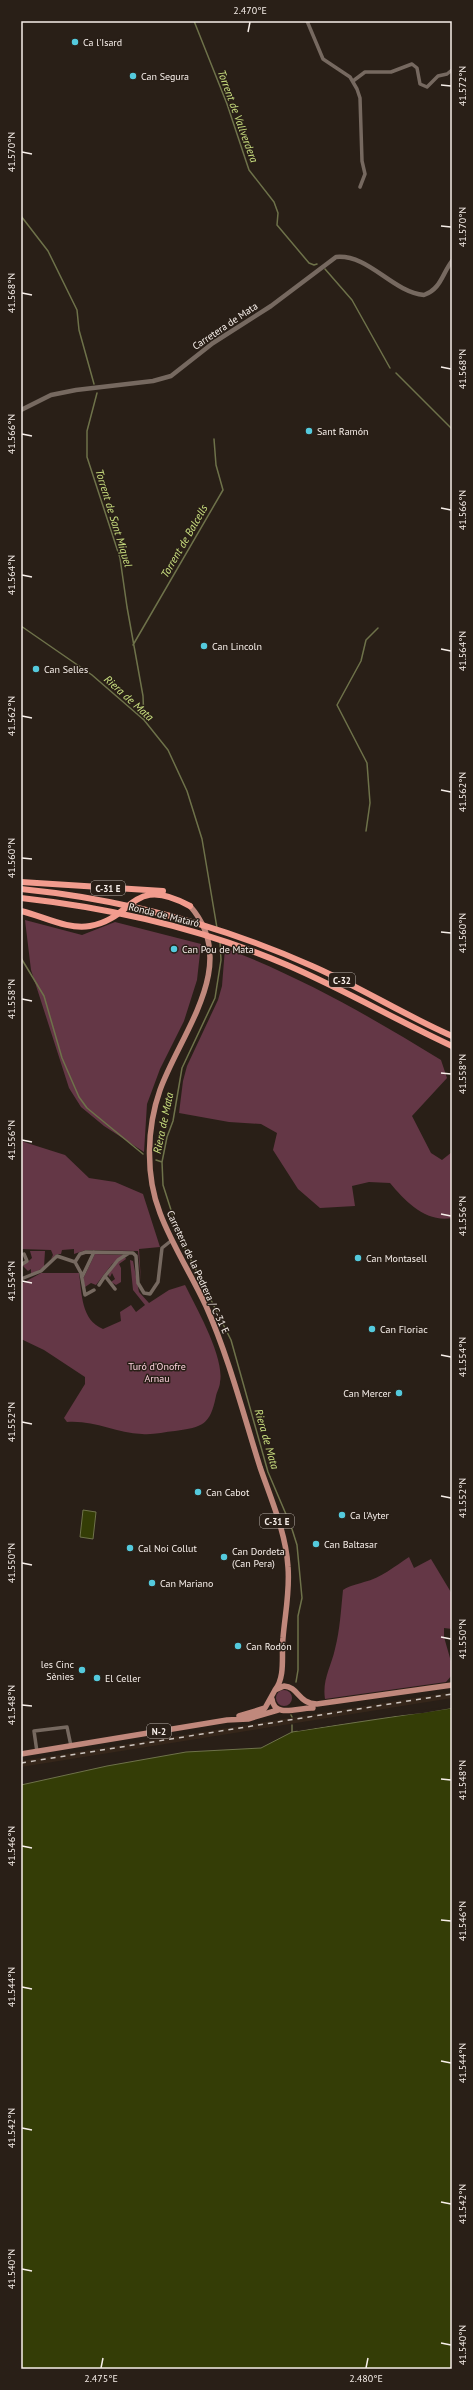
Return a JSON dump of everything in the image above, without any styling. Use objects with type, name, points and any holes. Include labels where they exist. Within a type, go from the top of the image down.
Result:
[{"type":"highway","name":"C-31 E","points":[[21,882],[154,890],[172,894],[190,906]]},
{"type":"highway","name":"Ronda de Mataró","points":[[21,889],[117,903],[228,933],[312,966],[452,1036]]},
{"type":"highway","name":"C-31 E","points":[[21,911],[68,925],[83,926],[97,924],[137,899],[149,895],[165,895],[190,906]]},
{"type":"highway","name":"Ronda de Mataró","points":[[21,898],[108,911],[173,926],[231,944],[318,979],[452,1046]]},
{"type":"main road","name":"Carretera de la Pedrera / C-31 E","points":[[190,906],[204,925],[210,942],[208,976],[195,1017],[160,1091],[151,1128],[150,1149],[155,1198],[172,1240],[203,1300],[234,1377],[287,1555],[288,1598],[282,1666]]},
{"type":"main road","name":"C-31 E","points":[[282,1666],[290,1688]]},
{"type":"main road","name":"C-31 E","points":[[275,1690],[280,1683],[282,1666]]},
{"type":"main road","name":"N-2","points":[[290,1688],[303,1701],[313,1704],[356,1700],[452,1685]]},
{"type":"main road","points":[[275,1690],[284,1686],[290,1688]]},
{"type":"main road","name":"N-2","points":[[21,1754],[227,1720],[261,1711],[265,1708],[275,1690]]},
{"type":"main road","points":[[291,1709],[296,1704],[296,1693]]},
{"type":"main road","points":[[272,1697],[273,1705],[278,1710]]},
{"type":"main road","name":"N-2","points":[[227,1720],[248,1719],[278,1710],[285,1711],[302,1707],[322,1708],[356,1700]]},
{"type":"street","points":[[307,21],[323,59],[339,69],[353,81],[360,98],[362,161],[365,174],[360,187]]},
{"type":"street","points":[[353,81],[365,72],[391,72],[412,64],[417,68],[420,84],[427,87],[438,76],[447,74],[452,70]]},
{"type":"street","name":"Carretera de Mata","points":[[21,410],[51,395],[76,390],[163,379],[171,376],[213,343],[271,306],[336,257],[344,256],[355,260],[403,287],[424,295],[435,289],[444,278],[452,261]]},
{"type":"street","points":[[75,1262],[83,1253],[130,1253],[136,1256],[138,1283],[144,1293],[150,1294],[158,1282],[162,1248],[172,1240]]},
{"type":"street","points":[[82,1277],[94,1252]]},
{"type":"street","points":[[98,1285],[118,1260],[130,1253]]},
{"type":"street","points":[[21,1265],[27,1260],[24,1254]]},
{"type":"street","points":[[21,1279],[41,1271],[52,1259],[60,1256],[75,1262],[82,1277],[85,1295],[94,1290]]},
{"type":"street","points":[[105,1276],[115,1289]]},
{"type":"street","points":[[37,1752],[34,1731],[68,1727],[71,1746]]},
{"type":"shaded area","points":[[83,1510],[96,1512],[93,1539],[80,1537]]},
{"type":"shaded area","points":[[452,1692],[452,1698],[21,1767],[21,1761]]},
{"type":"shaded area","points":[[452,1708],[452,2369],[21,2369],[21,1785],[107,1766],[186,1752],[261,1748],[292,1732]]},
{"type":"green space","points":[[25,920],[82,935],[115,922],[201,944],[197,980],[184,1021],[160,1069],[147,1104],[144,1152],[104,1126],[81,1107],[69,1088],[31,970]]},
{"type":"green space","points":[[225,948],[282,972],[336,999],[441,1060],[447,1078],[412,1116],[431,1153],[442,1160],[452,1152],[452,1218],[442,1219],[425,1214],[402,1197],[390,1183],[369,1182],[352,1186],[355,1206],[320,1208],[298,1189],[273,1150],[277,1133],[261,1124],[229,1122],[179,1113],[183,1081],[187,1066],[218,1000],[222,986]]},
{"type":"green space","points":[[21,1139],[24,1142],[65,1155],[89,1178],[115,1182],[143,1194],[160,1247],[139,1249],[141,1282],[138,1251],[86,1250],[74,1254],[74,1249],[62,1250],[61,1254],[57,1254],[51,1259],[53,1255],[51,1250],[21,1249]]},
{"type":"green space","points":[[30,1251],[45,1251],[44,1267],[31,1275],[31,1269],[28,1271],[23,1266],[32,1258]]},
{"type":"green space","points":[[95,1254],[124,1255],[112,1264],[96,1285],[91,1283],[85,1287],[83,1279]]},
{"type":"green space","points":[[125,1257],[126,1259],[119,1264],[121,1268],[121,1282],[116,1285],[111,1282],[115,1279],[112,1273],[110,1277],[108,1275],[115,1264]]},
{"type":"green space","name":"Turó d'Onofre Arnau","points":[[130,1260],[133,1261],[139,1292],[149,1303],[169,1290],[185,1285],[214,1347],[220,1372],[220,1384],[216,1394],[214,1406],[208,1419],[199,1426],[185,1430],[146,1434],[132,1433],[86,1423],[67,1422],[64,1418],[85,1384],[85,1377],[44,1350],[21,1339],[21,1284],[41,1273],[79,1273],[82,1298],[87,1313],[96,1325],[103,1329],[121,1321],[120,1312],[131,1305],[136,1312],[145,1305],[133,1290]]},
{"type":"green space","points":[[409,1557],[414,1568],[431,1559],[452,1594],[452,1629],[444,1628],[444,1637],[452,1665],[452,1675],[446,1682],[325,1699],[324,1692],[327,1674],[337,1642],[343,1590],[376,1578]]},
{"type":"green space","points":[[281,1690],[287,1690],[292,1695],[290,1704],[287,1706],[281,1706],[276,1701],[276,1695]]},
{"type":"pier","points":[[452,1706],[452,1708],[423,1713],[375,1718],[298,1731],[296,1729]]},
{"type":"waterway","name":"Torrent de Vallverdera","points":[[194,21],[227,104],[249,170],[274,202],[278,213],[277,225],[309,263],[314,265],[317,264]]},
{"type":"waterway","name":"Torrent de Sant Miquel","points":[[21,216],[48,251],[77,310],[79,330],[94,384]]},
{"type":"waterway","name":"Torrent de Vallverdera","points":[[325,269],[352,300],[390,368]]},
{"type":"waterway","name":"Torrent de Vallverdera","points":[[396,373],[452,429]]},
{"type":"waterway","name":"Torrent de Sant Miquel","points":[[97,393],[87,431],[87,457],[120,558],[143,696],[144,720]]},
{"type":"waterway","name":"Torrent de Balcells","points":[[133,645],[223,490],[216,465],[214,439]]},
{"type":"waterway","name":"Riera de Mata","points":[[21,626],[92,675],[144,720],[168,750],[187,791],[202,839],[217,928]]},
{"type":"waterway","points":[[366,831],[370,803],[367,763],[337,705],[361,661],[366,640],[378,628]]},
{"type":"waterway","name":"Riera de Mata","points":[[220,942],[221,960],[215,998],[182,1068],[173,1121],[167,1137],[162,1162],[163,1185],[180,1238],[231,1340],[268,1472],[291,1526],[297,1545],[302,1598],[298,1616],[298,1670],[296,1682]]},
{"type":"waterway","points":[[21,958],[44,996],[62,1058],[79,1097],[87,1108],[143,1154]]},
{"type":"waterway","name":"Riera de Mata","points":[[156,1160],[162,1162]]},
{"type":"waterway","name":"Riera de Mata","points":[[292,1725],[292,1732]]},
{"type":"railway","points":[[21,1763],[452,1694]]},
{"type":"place","name":"Ca l'Isard","points":[[75,42]]},
{"type":"place","name":"Can Segura","points":[[133,76]]},
{"type":"place","name":"Sant Ramón","points":[[309,431]]},
{"type":"place","name":"Can Lincoln","points":[[204,646]]},
{"type":"place","name":"Can Selles","points":[[36,669]]},
{"type":"place","name":"Can Pou de Mata","points":[[174,949]]},
{"type":"place","name":"Can Montasell","points":[[358,1258]]},
{"type":"place","name":"Can Floriac","points":[[372,1329]]},
{"type":"place","name":"Can Mercer","points":[[399,1393]]},
{"type":"place","name":"Can Cabot","points":[[198,1492]]},
{"type":"place","name":"Ca l'Ayter","points":[[342,1515]]},
{"type":"place","name":"Can Baltasar","points":[[316,1544]]},
{"type":"place","name":"Cal Noi Collut","points":[[130,1548]]},
{"type":"place","name":"Can Dordeta (Can Pera)","points":[[224,1557]]},
{"type":"place","name":"Can Mariano","points":[[152,1583]]},
{"type":"place","name":"Can Rodón","points":[[238,1646]]},
{"type":"place","name":"les Cinc Sènies","points":[[82,1670]]},
{"type":"place","name":"El Celler","points":[[97,1678]]}]
